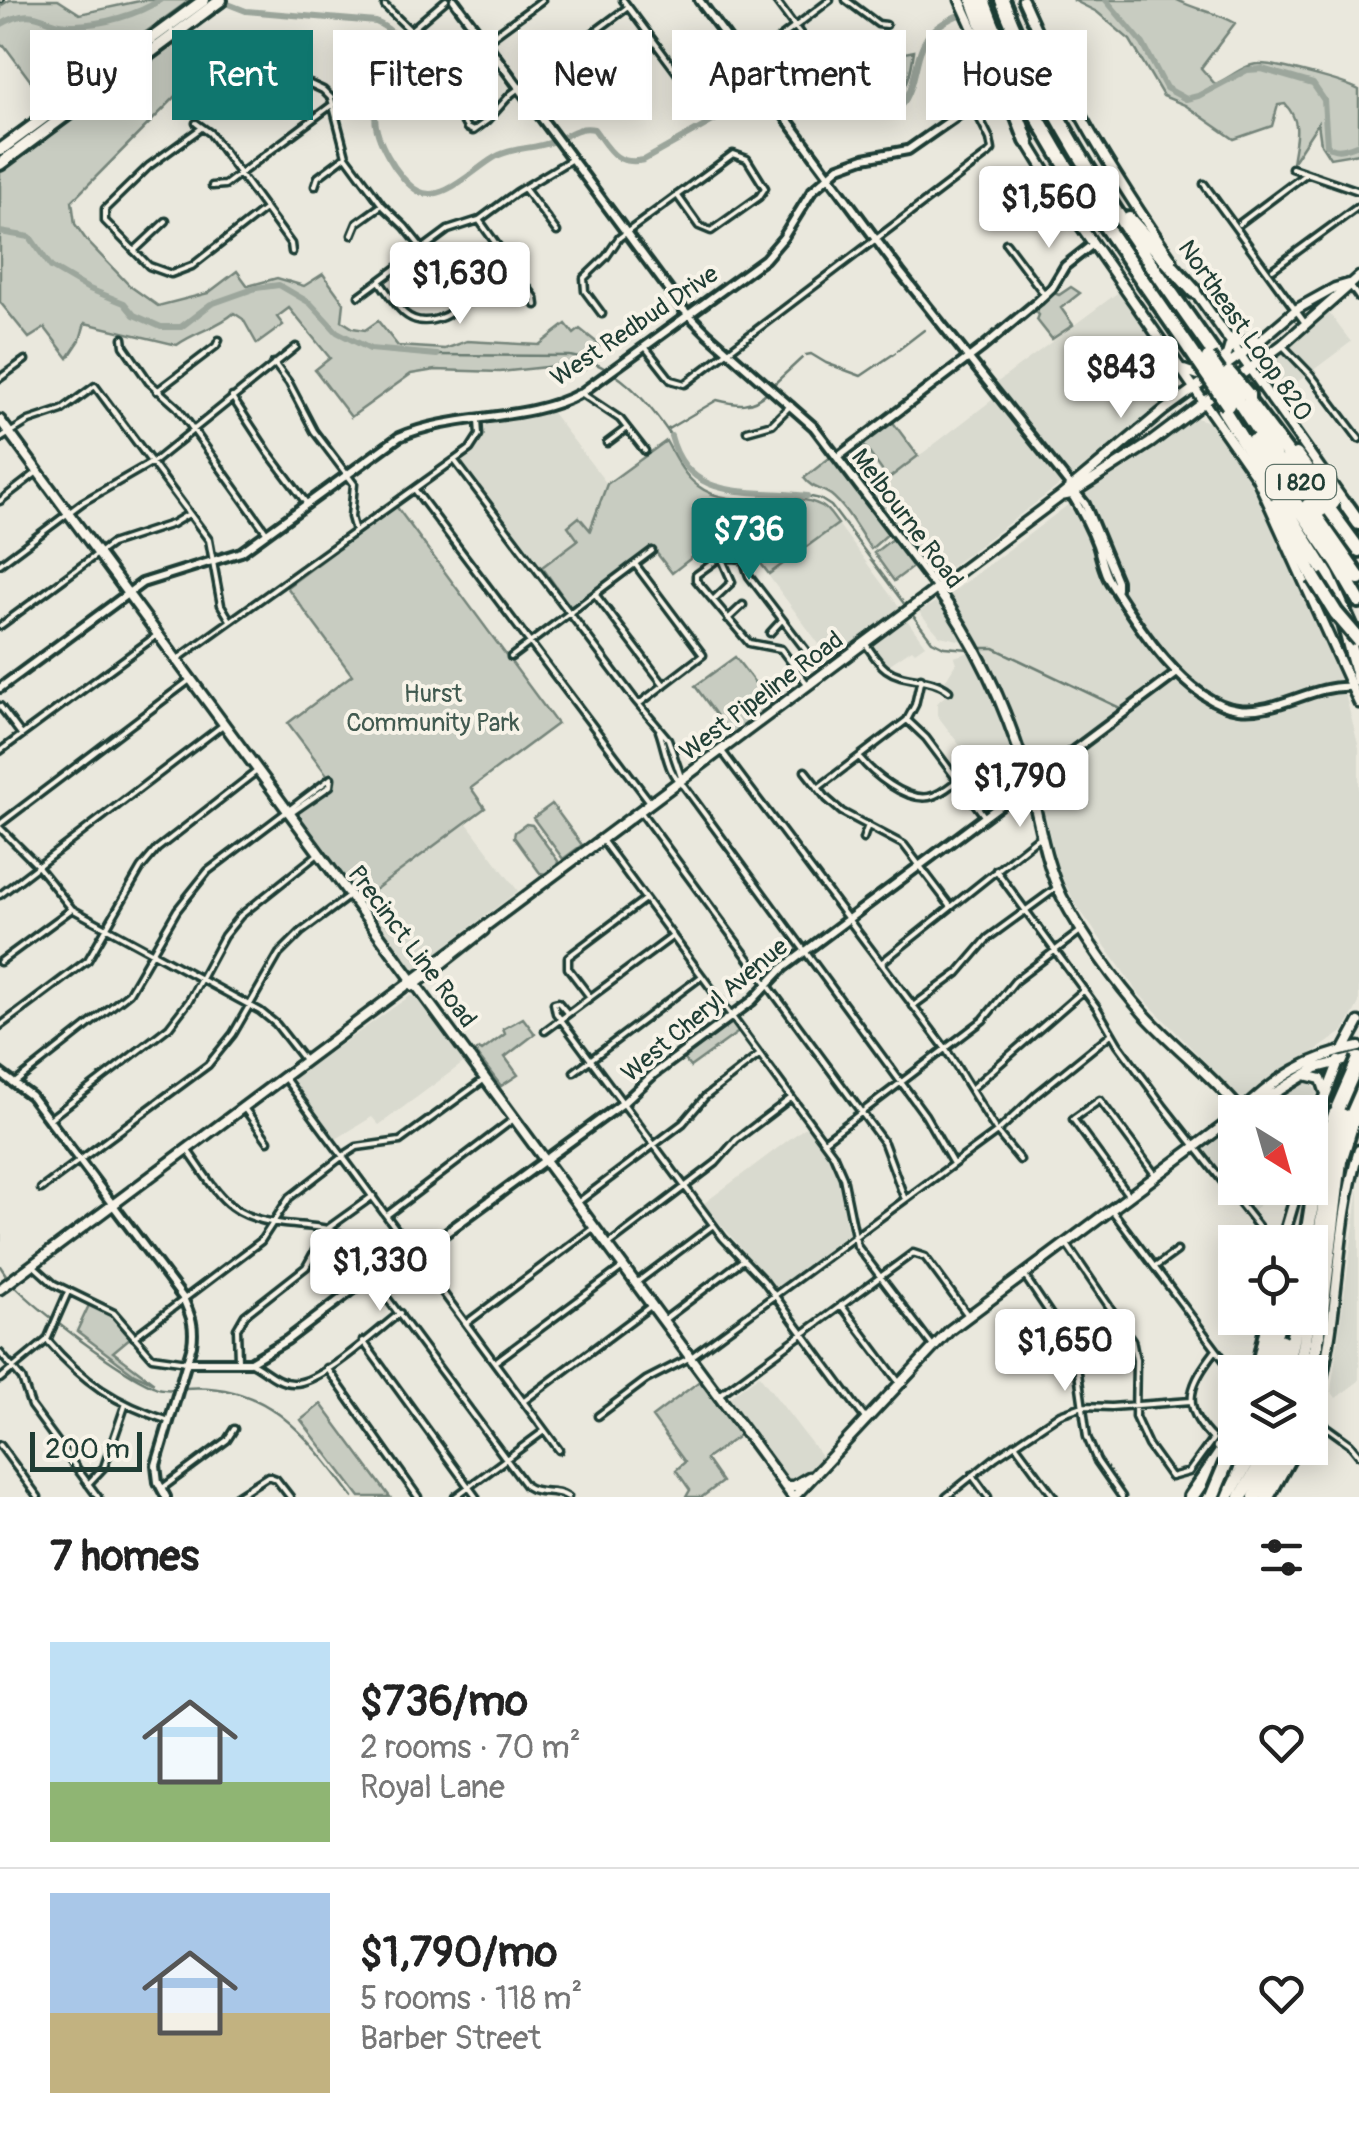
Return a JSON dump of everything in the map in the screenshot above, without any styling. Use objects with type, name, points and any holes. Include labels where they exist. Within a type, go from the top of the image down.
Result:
[{"type":"highway","name":"I 820","points":[[983,0],[980,22],[1050,142],[1114,237],[1208,359],[1229,374],[1235,402],[1336,562],[1359,590]]},
{"type":"highway","points":[[965,1],[980,22],[1027,142]]},
{"type":"highway","name":"I 820","points":[[1004,6],[1077,156],[1208,359],[1216,389],[1235,402],[1359,566]]},
{"type":"highway","points":[[1077,156],[1088,160],[1148,243],[1194,291]]},
{"type":"highway","points":[[1208,359],[1359,578]]},
{"type":"highway","points":[[1235,402],[1248,401],[1359,550]]},
{"type":"highway","points":[[1235,402],[1359,536]]},
{"type":"highway","points":[[1235,402],[1359,643]]},
{"type":"highway","points":[[1256,478],[1314,578],[1359,643]]},
{"type":"highway","points":[[1346,506],[1359,521]]},
{"type":"highway","points":[[1318,561],[1348,634],[1355,683]]},
{"type":"highway","points":[[1336,562],[1359,601]]},
{"type":"highway","points":[[1314,1355],[1356,1055]]},
{"type":"highway","points":[[1312,1225],[1311,1200],[1323,1149],[1356,1055]]},
{"type":"highway","points":[[1328,1145],[1359,1075]]},
{"type":"highway","points":[[1316,1225],[1348,1100],[1359,1085]]},
{"type":"highway","points":[[1332,1215],[1339,1203],[1359,1124]]},
{"type":"highway","points":[[1195,1497],[1219,1465]]},
{"type":"highway","points":[[1211,1497],[1223,1465]]},
{"type":"highway","points":[[1211,1497],[1232,1465]]},
{"type":"highway","points":[[1226,1497],[1246,1465]]},
{"type":"highway","points":[[1242,1497],[1260,1465]]},
{"type":"highway","points":[[1255,1497],[1273,1465]]},
{"type":"highway","points":[[1270,1497],[1287,1465]]},
{"type":"main road","points":[[173,30],[204,0]]},
{"type":"main road","points":[[174,30],[221,0]]},
{"type":"main road","name":"Northeast Loop 820","points":[[1024,2],[1088,134],[1248,371],[1346,506]]},
{"type":"main road","points":[[980,22],[982,30]]},
{"type":"main road","points":[[0,150],[172,31]]},
{"type":"main road","points":[[0,164],[172,31]]},
{"type":"main road","points":[[1016,120],[1092,242],[1256,478],[1344,670],[1355,683],[1359,703]]},
{"type":"main road","points":[[1349,284],[1359,277]]},
{"type":"main road","name":"West Pipeline Road","points":[[1071,489],[1162,411],[1297,310],[1349,284]]},
{"type":"main road","name":"West Pipeline Road","points":[[3,1287],[478,937],[486,926],[1061,496],[1139,450],[1248,371],[1349,284]]},
{"type":"main road","points":[[1180,368],[1198,375],[1227,355],[1227,338]]},
{"type":"main road","points":[[1227,338],[1241,343],[1262,338]]},
{"type":"main road","points":[[1222,427],[1215,412],[1218,402],[1242,386],[1262,389],[1258,369],[1268,356]]},
{"type":"main road","points":[[1162,411],[1180,392],[1180,368]]},
{"type":"main road","points":[[1184,416],[1203,414],[1222,427]]},
{"type":"main road","name":"Precinct Line Road","points":[[0,420],[793,1497]]},
{"type":"main road","points":[[1139,450],[1144,438],[1140,429]]},
{"type":"main road","name":"Melbourne Road","points":[[936,589],[978,655],[1001,704],[1030,785],[1040,836],[1058,888],[1082,929],[1145,1014],[1226,1095]]},
{"type":"main road","points":[[1356,1055],[1359,1022]]},
{"type":"main road","points":[[1263,1095],[1306,1062],[1356,1055]]},
{"type":"main road","points":[[1277,1095],[1300,1076],[1356,1055]]},
{"type":"main road","points":[[1338,1062],[1356,1055]]},
{"type":"main road","points":[[1338,1062],[1348,1100]]},
{"type":"main road","points":[[1300,1076],[1322,1079],[1348,1100]]},
{"type":"main road","points":[[1328,1119],[1348,1100]]},
{"type":"main road","points":[[793,1497],[933,1347],[968,1316],[1218,1130]]},
{"type":"main road","points":[[1327,1355],[1344,1223],[1359,1150]]},
{"type":"main road","points":[[1182,1497],[1218,1449]]},
{"type":"main road","points":[[785,1486],[814,1476]]},
{"type":"street","points":[[385,6],[411,30],[446,0]]},
{"type":"street","name":"Melbourne Road","points":[[454,0],[476,30]]},
{"type":"street","points":[[498,32],[542,0]]},
{"type":"street","points":[[623,0],[672,66]]},
{"type":"street","points":[[699,0],[721,30]]},
{"type":"street","points":[[775,0],[796,28]]},
{"type":"street","points":[[793,30],[830,0]]},
{"type":"street","points":[[846,0],[878,24],[886,25]]},
{"type":"street","points":[[596,30],[628,7]]},
{"type":"street","name":"Melbourne Road","points":[[498,60],[518,88]]},
{"type":"street","points":[[212,186],[224,185],[333,104],[323,90],[313,85]]},
{"type":"street","points":[[498,108],[518,88]]},
{"type":"street","points":[[337,120],[346,156],[382,205],[464,292],[464,301],[438,320],[411,318],[379,281]]},
{"type":"street","points":[[462,120],[469,130],[476,130],[486,120]]},
{"type":"street","name":"Melbourne Road","points":[[543,120],[688,314],[792,406],[838,457],[936,589]]},
{"type":"street","points":[[787,120],[1071,489],[1111,585],[1177,673],[1210,701],[1239,709],[1272,706],[1355,683]]},
{"type":"street","points":[[828,175],[850,162],[908,150],[953,120]]},
{"type":"street","points":[[645,346],[671,380],[681,384],[988,154],[992,145],[980,120]]},
{"type":"street","points":[[196,123],[200,129]]},
{"type":"street","points":[[265,208],[183,272],[165,274],[134,251],[105,221],[104,212],[150,166],[200,129],[206,129],[292,244],[292,252]]},
{"type":"street","points":[[602,314],[585,291],[584,278],[627,233],[733,154],[740,154],[765,188],[759,197],[716,229],[701,228],[677,196]]},
{"type":"street","points":[[316,186],[318,177],[346,156]]},
{"type":"street","points":[[360,296],[448,230],[479,220],[572,159]]},
{"type":"street","points":[[1292,168],[1359,191]]},
{"type":"street","points":[[1239,224],[1307,173]]},
{"type":"street","name":"West Redbud Drive","points":[[0,688],[127,593],[150,579],[241,552],[384,446],[409,432],[549,405],[581,393],[765,259],[812,191],[828,175]]},
{"type":"street","points":[[1204,184],[1305,323]]},
{"type":"street","points":[[524,188],[556,232]]},
{"type":"street","points":[[352,235],[357,223],[382,205]]},
{"type":"street","points":[[1273,269],[1359,206]]},
{"type":"street","points":[[479,220],[536,298],[536,305]]},
{"type":"street","points":[[134,251],[166,221]]},
{"type":"street","points":[[838,457],[969,358],[1046,293],[1062,264],[1092,242]]},
{"type":"street","points":[[1006,243],[1046,293]]},
{"type":"street","points":[[1349,284],[1359,298]]},
{"type":"street","points":[[123,338],[124,346],[156,391],[175,404],[267,534]]},
{"type":"street","points":[[156,391],[219,340]]},
{"type":"street","points":[[1282,345],[1359,439]]},
{"type":"street","points":[[0,564],[68,513],[151,464],[296,347]]},
{"type":"street","points":[[0,378],[24,360]]},
{"type":"street","points":[[274,364],[289,383],[314,432],[356,490],[351,517],[355,531]]},
{"type":"street","points":[[0,439],[29,421],[62,410],[95,386],[209,540],[221,605],[231,621]]},
{"type":"street","points":[[581,393],[616,415],[645,451]]},
{"type":"street","points":[[232,397],[307,504]]},
{"type":"street","points":[[747,431],[772,424],[792,406]]},
{"type":"street","points":[[175,660],[455,461],[474,445],[478,418]]},
{"type":"street","points":[[606,443],[626,428]]},
{"type":"street","points":[[455,461],[666,740],[681,782],[901,1082],[952,1163]]},
{"type":"street","points":[[0,500],[38,472]]},
{"type":"street","points":[[415,490],[651,803]]},
{"type":"street","points":[[0,626],[118,541],[172,524],[189,513]]},
{"type":"street","points":[[511,657],[652,552]]},
{"type":"street","points":[[712,600],[732,582],[721,558]]},
{"type":"street","points":[[794,666],[808,654],[749,576],[744,558],[721,558],[696,575],[696,580],[751,644],[781,650],[808,685]]},
{"type":"street","points":[[635,564],[704,655],[638,704]]},
{"type":"street","points":[[595,594],[664,685]]},
{"type":"street","points":[[728,619],[743,605]]},
{"type":"street","points":[[770,633],[782,620]]},
{"type":"street","points":[[0,751],[157,634]]},
{"type":"street","points":[[865,642],[886,669],[936,682],[949,691]]},
{"type":"street","points":[[1339,686],[1344,670]]},
{"type":"street","name":"West Cheryl Avenue","points":[[250,1362],[287,1340],[372,1276],[394,1271],[622,1103],[732,1016],[806,950],[1177,673]]},
{"type":"street","points":[[818,788],[906,720],[915,705],[920,678]]},
{"type":"street","points":[[190,680],[0,826],[72,908],[273,1020],[305,1062]]},
{"type":"street","points":[[0,706],[22,735]]},
{"type":"street","points":[[906,720],[926,738],[986,818]]},
{"type":"street","points":[[0,894],[223,725]]},
{"type":"street","points":[[722,750],[945,1048],[997,1132],[1020,1160]]},
{"type":"street","points":[[859,757],[878,778],[919,797],[939,794],[958,780]]},
{"type":"street","points":[[0,1026],[88,960],[141,868],[157,849],[257,771]]},
{"type":"street","points":[[806,771],[842,812],[900,840],[950,907]]},
{"type":"street","points":[[16,1082],[121,1000],[138,982],[177,910],[200,879],[331,778],[330,786],[288,813]]},
{"type":"street","points":[[640,811],[862,1112],[887,1149],[904,1198]]},
{"type":"street","points":[[863,838],[868,825]]},
{"type":"street","points":[[882,963],[1040,836]]},
{"type":"street","points":[[602,840],[824,1142],[840,1168],[853,1236],[933,1347]]},
{"type":"street","points":[[48,1120],[158,1037],[179,1015],[224,936],[246,909],[318,854]]},
{"type":"street","points":[[996,870],[1084,990],[1111,1034],[1258,1225]]},
{"type":"street","points":[[913,1006],[958,973],[982,944],[1058,888]]},
{"type":"street","points":[[41,1189],[208,1064],[226,1044],[288,943],[349,896]]},
{"type":"street","points":[[590,997],[566,965],[568,957],[646,899]]},
{"type":"street","points":[[0,962],[72,908]]},
{"type":"street","points":[[62,916],[81,914]]},
{"type":"street","points":[[824,1142],[990,1012],[1015,981],[1082,929]]},
{"type":"street","points":[[545,1031],[673,936]]},
{"type":"street","points":[[574,1072],[703,976]]},
{"type":"street","points":[[972,1088],[1084,990]]},
{"type":"street","points":[[568,1014],[558,1002],[554,1003],[552,1008],[622,1103],[714,1225],[774,1294],[867,1421]]},
{"type":"street","points":[[598,1416],[646,1380],[691,1358],[997,1132],[1111,1034]]},
{"type":"street","points":[[576,1203],[683,1123],[706,1097],[758,1055]]},
{"type":"street","points":[[0,1072],[16,1082],[48,1120],[183,1298],[194,1327],[156,1464],[164,1493]]},
{"type":"street","points":[[284,1078],[559,1450]]},
{"type":"street","points":[[134,1337],[261,1242],[296,1191],[357,1148],[400,1141],[486,1078]]},
{"type":"street","points":[[608,1244],[716,1163],[736,1140],[790,1098]]},
{"type":"street","points":[[1128,1196],[1073,1119],[1100,1100],[1156,1176]]},
{"type":"street","points":[[244,1108],[268,1142]]},
{"type":"street","points":[[388,1214],[516,1118]]},
{"type":"street","points":[[188,1151],[235,1211],[247,1218],[339,1234],[529,1489],[560,1492],[568,1497]]},
{"type":"street","points":[[238,1360],[241,1319],[306,1267],[327,1230],[373,1196]]},
{"type":"street","points":[[1112,1209],[1220,1355]]},
{"type":"street","points":[[636,1283],[714,1225]]},
{"type":"street","points":[[468,1322],[595,1227]]},
{"type":"street","points":[[1066,1243],[1132,1340],[1136,1360],[1134,1406],[1139,1429],[1170,1477],[1189,1472],[1213,1439],[1198,1422],[1191,1401],[1193,1384],[1216,1350]]},
{"type":"street","points":[[1155,1267],[1177,1251]]},
{"type":"street","points":[[718,1396],[909,1255],[922,1254],[968,1316]]},
{"type":"street","points":[[664,1320],[743,1260]]},
{"type":"street","points":[[33,1264],[54,1284],[106,1307],[152,1357],[187,1362],[250,1362],[288,1383],[306,1381],[327,1368],[400,1313]]},
{"type":"street","points":[[495,1362],[624,1266]]},
{"type":"street","points":[[1024,1274],[1075,1351],[1086,1436],[1122,1497]]},
{"type":"street","points":[[0,1379],[47,1340],[68,1292]]},
{"type":"street","points":[[524,1401],[652,1305]]},
{"type":"street","points":[[840,1305],[900,1384]]},
{"type":"street","points":[[47,1340],[70,1366],[125,1406],[169,1421]]},
{"type":"street","points":[[363,1341],[476,1497]]},
{"type":"street","points":[[0,1353],[22,1379],[31,1406],[98,1497]]},
{"type":"street","points":[[327,1368],[418,1497]]},
{"type":"street","points":[[946,1497],[1060,1414],[1083,1406],[1191,1401]]},
{"type":"street","points":[[88,1484],[104,1467],[125,1406]]},
{"type":"street","points":[[150,1497],[164,1493],[228,1440],[234,1430]]},
{"type":"street","points":[[455,1497],[545,1430]]},
{"type":"street","points":[[1328,1430],[1342,1437],[1359,1455]]},
{"type":"street","points":[[1015,1444],[1054,1497]]},
{"type":"street","points":[[0,1445],[38,1497]]},
{"type":"street","points":[[235,1497],[264,1476],[276,1479],[290,1497]]},
{"type":"street","points":[[972,1476],[988,1497]]},
{"type":"shaded area","points":[[1120,291],[1177,375],[1178,387],[1069,478],[995,384]]},
{"type":"shaded area","points":[[1326,309],[1351,342],[1277,397],[1263,377],[1266,364]]},
{"type":"shaded area","points":[[996,397],[1061,484],[936,578],[872,492]]},
{"type":"shaded area","points":[[550,410],[607,484],[590,530],[542,567],[462,461],[481,442],[485,432],[483,421]]},
{"type":"shaded area","points":[[1194,417],[1211,423],[1242,467],[1340,674],[1359,748],[1359,1003],[1344,1031],[1252,1095],[1237,1095],[1139,994],[1075,903],[1058,870],[1038,787],[1005,695],[950,594],[1085,492]]},
{"type":"shaded area","points":[[838,524],[900,608],[830,659],[768,575]]},
{"type":"shaded area","points":[[937,601],[963,641],[940,636],[919,612]]},
{"type":"shaded area","points":[[907,620],[925,645],[887,666],[871,646]]},
{"type":"shaded area","points":[[970,652],[1006,729],[1023,785],[1002,801],[937,715],[937,703],[953,689],[945,681],[956,663],[954,657]]},
{"type":"shaded area","points":[[466,822],[518,891],[414,970],[361,900]]},
{"type":"shaded area","points":[[410,996],[415,997],[466,1061],[379,1125],[372,1117],[336,1139],[292,1079]]},
{"type":"shaded area","points":[[1307,1078],[1318,1093],[1317,1095],[1280,1095]]},
{"type":"shaded area","points":[[807,1126],[836,1168],[848,1234],[776,1288],[703,1204]]},
{"type":"shaded area","points":[[1218,1139],[1218,1169],[1203,1151]]},
{"type":"shaded area","points":[[1359,1188],[1359,1381],[1336,1398],[1331,1391]]},
{"type":"shaded area","points":[[759,1375],[825,1461],[796,1482],[791,1482],[730,1401],[731,1396]]},
{"type":"green space","points":[[10,0],[58,0],[80,14],[144,0],[190,0],[148,30],[30,30],[30,80],[4,45],[0,47],[0,6]]},
{"type":"green space","points":[[1073,0],[1177,0],[1235,23],[1201,68],[1215,84],[1258,64],[1310,74],[1359,90],[1359,153],[1330,158],[1321,144],[1318,123],[1292,163],[1296,125],[1285,104],[1278,105],[1272,126],[1234,139],[1185,105],[1163,96],[1130,40],[1097,12]]},
{"type":"green space","points":[[172,45],[172,100],[72,201],[75,224],[130,286],[158,306],[208,293],[237,271],[248,286],[277,278],[304,286],[323,274],[344,303],[342,321],[365,330],[378,321],[398,346],[445,349],[467,341],[539,345],[566,324],[574,334],[580,329],[600,345],[584,370],[565,365],[500,372],[435,370],[411,374],[351,417],[315,370],[330,358],[289,308],[277,317],[283,325],[257,344],[243,319],[234,313],[177,345],[85,323],[68,358],[45,328],[29,338],[0,302],[0,171],[69,120],[152,120],[152,59]]},
{"type":"green space","points":[[914,51],[906,85],[906,53]]},
{"type":"green space","points":[[1071,287],[1080,293],[1061,308],[1073,325],[1052,339],[1033,308],[1052,292],[1059,295]]},
{"type":"green space","points":[[892,421],[918,456],[888,479],[862,443]]},
{"type":"green space","points":[[666,441],[688,477],[712,494],[807,501],[824,508],[838,524],[769,574],[732,526],[672,573],[652,547],[571,608],[542,567],[578,540],[568,526],[579,517],[590,530],[607,484]]},
{"type":"green space","points":[[832,456],[890,532],[871,549],[837,500],[804,478]]},
{"type":"green space","name":"Hurst Community Park","points":[[396,506],[557,724],[471,788],[485,808],[361,900],[297,814],[334,784],[288,723],[352,675],[287,587]]},
{"type":"green space","points":[[892,539],[914,566],[894,581],[874,553]]},
{"type":"green space","points":[[735,657],[772,705],[731,735],[695,686]]},
{"type":"green space","points":[[552,804],[582,845],[563,859],[533,818]]},
{"type":"green space","points":[[526,824],[532,825],[558,861],[547,874],[540,873],[514,837]]},
{"type":"green space","points":[[523,1018],[535,1034],[505,1057],[518,1075],[501,1086],[475,1052],[482,1051],[505,1034],[503,1029]]},
{"type":"green space","points":[[732,1020],[740,1031],[690,1067],[681,1056]]},
{"type":"green space","points":[[90,1303],[118,1319],[131,1337],[113,1352],[154,1383],[134,1374],[77,1331]]},
{"type":"green space","points":[[701,1380],[740,1435],[706,1459],[722,1482],[702,1497],[686,1497],[690,1490],[676,1470],[685,1462],[652,1417]]},
{"type":"green space","points":[[321,1404],[390,1497],[360,1497],[301,1420]]},
{"type":"waterway","points":[[0,25],[32,15],[64,25],[98,23],[131,14],[160,0]]},
{"type":"waterway","points":[[228,4],[246,11],[376,22],[387,28],[399,44],[401,62],[377,109],[378,132],[402,177],[428,194],[449,188],[499,155],[545,144],[582,129],[594,129],[619,158],[644,160],[766,91],[784,91],[817,108],[843,115],[878,116],[892,111],[908,95],[922,47],[934,29],[997,0]]},
{"type":"waterway","points":[[1106,0],[1143,44],[1166,88],[1186,99],[1247,70],[1262,69],[1313,84],[1324,100],[1327,145],[1338,150],[1359,144]]},
{"type":"waterway","points":[[0,232],[30,237],[51,267],[124,303],[134,315],[161,327],[181,327],[211,304],[256,288],[279,285],[310,303],[337,332],[370,349],[437,355]]},
{"type":"waterway","points":[[898,350],[924,330]]},
{"type":"waterway","points":[[806,355],[861,376],[895,353]]},
{"type":"waterway","points":[[437,355],[570,356],[587,360],[628,385],[671,436]]},
{"type":"waterway","points":[[774,384],[802,358]]},
{"type":"waterway","points":[[668,429],[717,400],[744,404],[767,392]]},
{"type":"waterway","points":[[671,436],[680,458],[692,473],[708,483],[745,492],[807,496]]},
{"type":"waterway","points":[[807,496],[831,506],[932,641],[944,647],[969,649]]},
{"type":"waterway","points":[[977,648],[994,648],[1122,709]]},
{"type":"waterway","points":[[0,1223],[0,1241]]},
{"type":"waterway","points":[[0,1266],[8,1278]]},
{"type":"waterway","points":[[13,1284],[59,1324],[120,1368],[156,1387],[176,1389]]},
{"type":"waterway","points":[[184,1388],[213,1388],[262,1403],[301,1434],[353,1497]]}]
